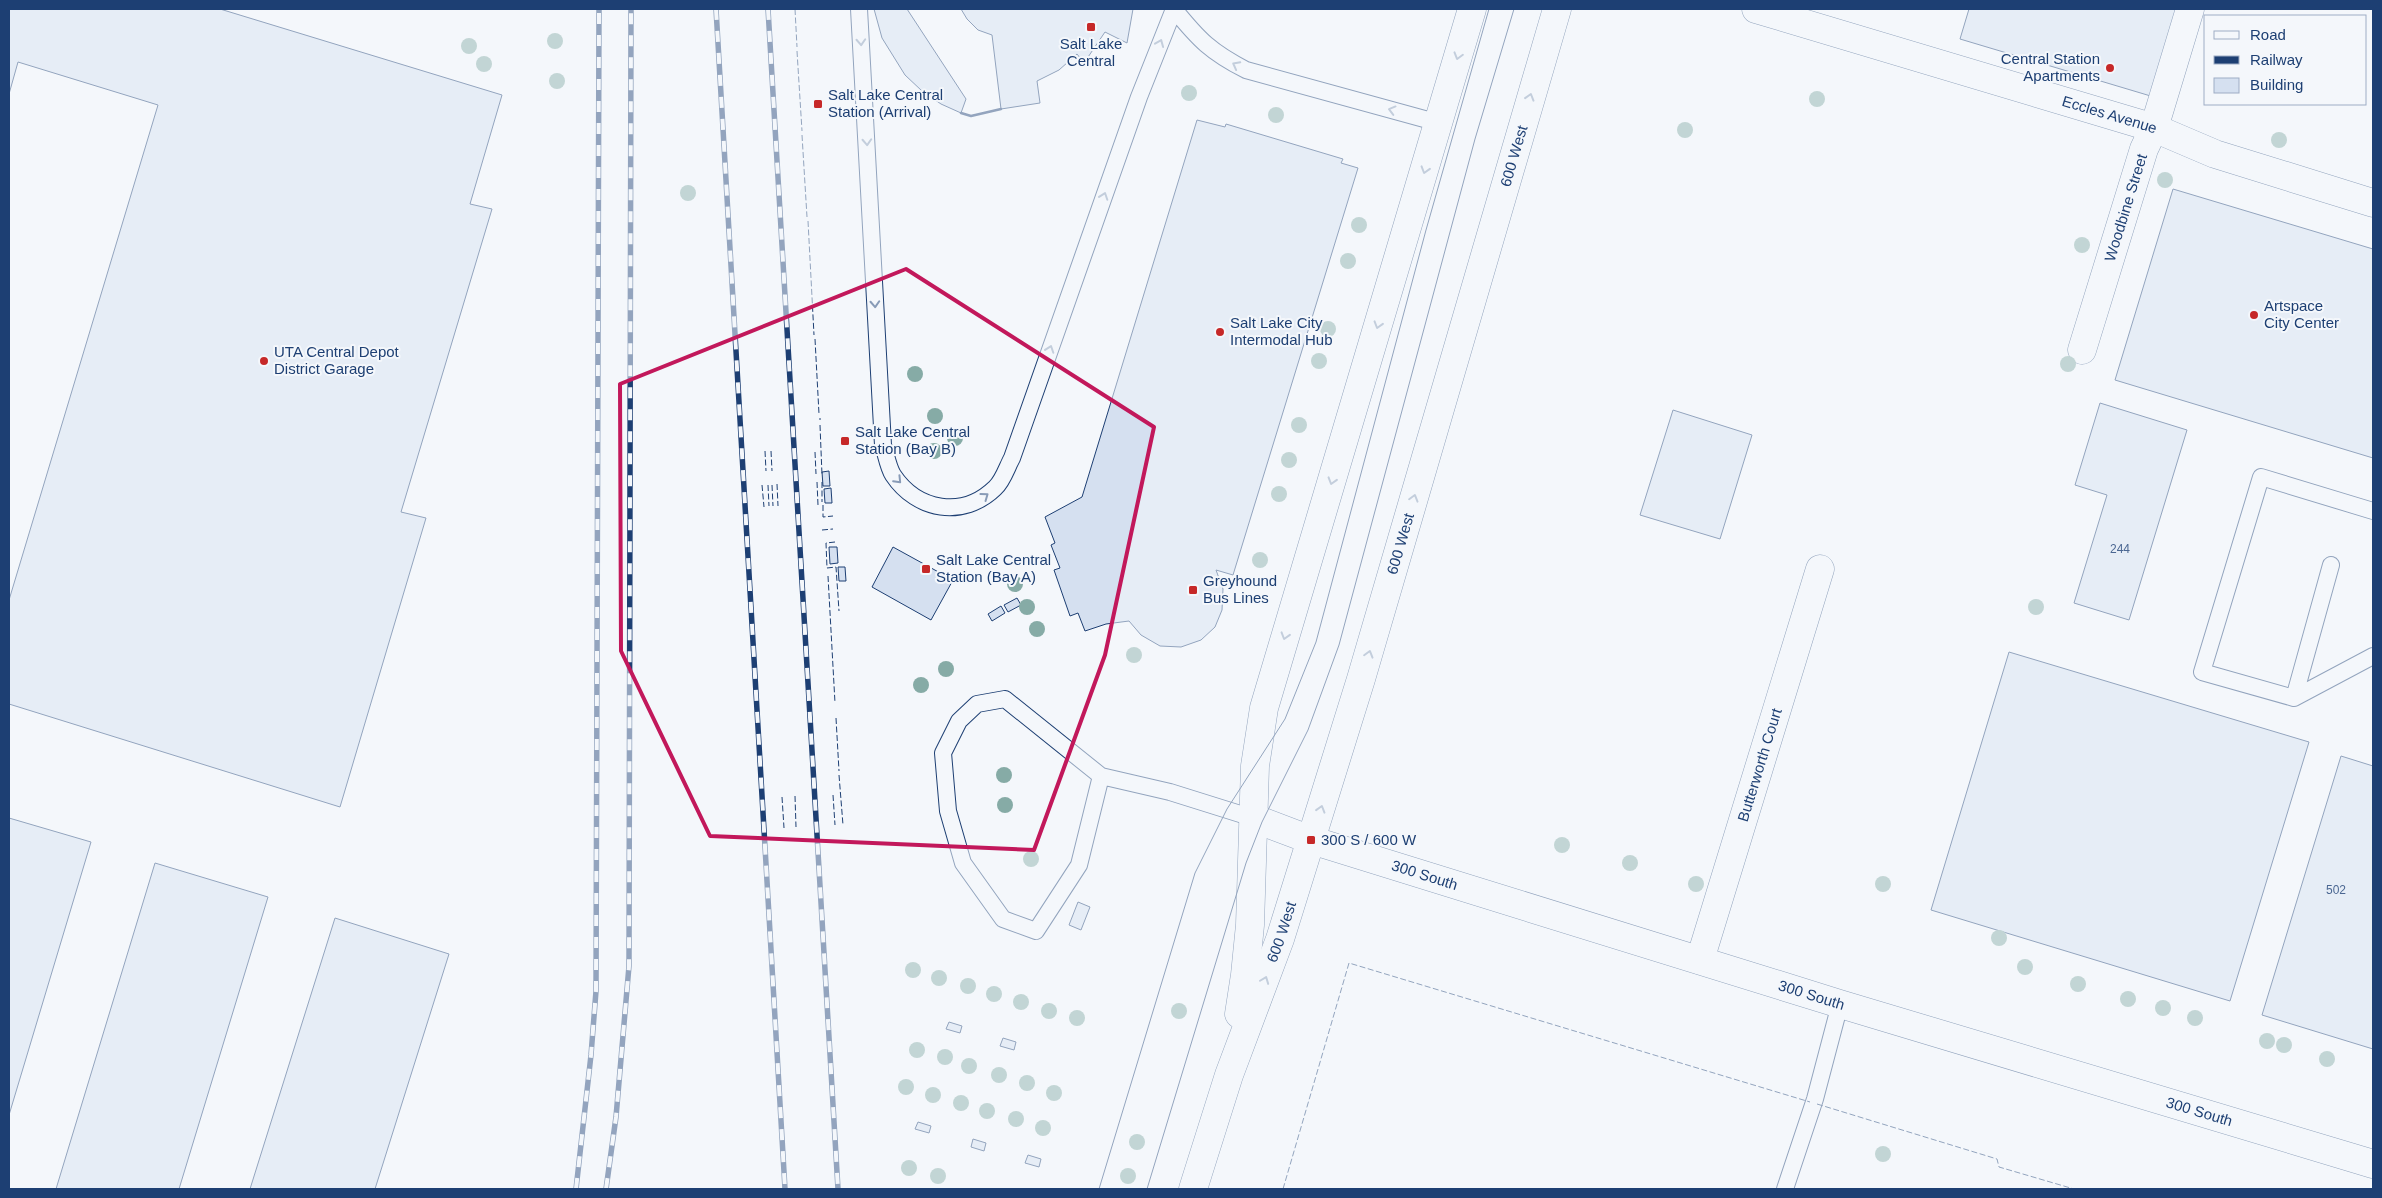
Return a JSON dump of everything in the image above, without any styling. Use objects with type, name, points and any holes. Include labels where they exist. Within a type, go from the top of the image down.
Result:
[{"type":"street","name":"600 West","points":[[1229,1074],[1245,976],[1253,852],[1255,766],[1270,686],[1472,9]]},
{"type":"street","name":"600 West","points":[[1193,1189],[1229,1074],[1280,939],[1362,679],[1496,211],[1557,9]]},
{"type":"street","name":"Eccles Avenue","points":[[1756,9],[2154,128],[2215,154],[2373,203]]},
{"type":"street","name":"Woodbine Street","points":[[2082,350],[2144,149],[2154,128],[2190,9]]},
{"type":"street","name":"Butterworth Court","points":[[1700,960],[1820,569]]},
{"type":"street","name":"300 South","points":[[1253,818],[1311,840],[1840,1004],[2373,1164]]},
{"type":"lane","points":[[859,9],[883,445],[892,474],[914,497],[940,508],[972,505],[997,487],[1012,458],[1136,106],[1174,9],[1195,35],[1218,55],[1246,70],[1439,123]]},
{"type":"lane","points":[[2373,510],[2261,477],[2202,672],[2294,698],[2373,656]]},
{"type":"lane","points":[[2294,698],[2331,565]]},
{"type":"lane","points":[[1101,776],[1079,866],[1036,931],[1003,919],[963,863],[948,811],[943,753],[959,721],[977,704],[1005,699],[1101,776],[1170,792],[1253,818]]},
{"type":"lane","points":[[1785,1189],[1815,1099],[1840,1004]]},
{"type":"highlighted area","points":[[906,269],[1154,427],[1105,655],[1034,850],[710,836],[621,651],[620,384]]},
{"type":"building","name":"UTA Central Depot District Garage","points":[[9,9],[220,9],[502,95],[470,204],[492,209],[401,512],[426,518],[340,807],[9,704],[9,600],[158,105],[18,62],[9,94]]},
{"type":"building","points":[[874,9],[907,9],[966,99],[961,113],[941,104],[922,91],[905,75],[882,38]]},
{"type":"building","points":[[961,9],[1133,9],[1127,43],[1105,32],[1084,63],[1077,54],[1059,70],[1037,81],[1040,103],[1001,109],[992,35],[978,30],[967,19]]},
{"type":"building","name":"Central Station Apartments","points":[[1969,9],[2180,9],[2154,97],[1960,39]]},
{"type":"building","name":"Salt Lake City Intermodal Hub","points":[[1197,120],[1225,127],[1226,124],[1343,159],[1341,163],[1358,168],[1233,575],[1216,570],[1223,589],[1222,610],[1215,627],[1201,640],[1181,647],[1160,646],[1141,635],[1129,621],[1106,624],[1085,631],[1078,613],[1070,616],[1054,570],[1060,568],[1051,545],[1055,543],[1045,517],[1082,497]]},
{"type":"building","name":"Artspace City Center","points":[[2173,189],[2373,249],[2373,458],[2115,380]]},
{"type":"building","points":[[2100,403],[2187,430],[2129,620],[2074,603],[2107,495],[2075,485]]},
{"type":"building","points":[[1673,410],[1752,435],[1720,539],[1640,515]]},
{"type":"building","points":[[829,471],[830,486],[823,486],[822,472]]},
{"type":"building","points":[[831,488],[832,503],[825,503],[824,489]]},
{"type":"building","points":[[829,547],[837,547],[838,563],[830,564]]},
{"type":"building","points":[[893,547],[953,580],[931,620],[872,587]]},
{"type":"building","points":[[838,567],[845,567],[846,581],[839,581]]},
{"type":"building","points":[[1017,598],[1021,605],[1008,612],[1004,605]]},
{"type":"building","points":[[1001,606],[1005,613],[992,621],[988,614]]},
{"type":"building","points":[[2009,652],[2309,742],[2230,1001],[1931,910]]},
{"type":"building","points":[[2341,756],[2373,766],[2373,1049],[2262,1015]]},
{"type":"building","points":[[9,818],[91,842],[9,1115]]},
{"type":"building","points":[[155,863],[268,897],[179,1189],[56,1189]]},
{"type":"building","points":[[1078,902],[1090,907],[1081,930],[1069,925]]},
{"type":"building","points":[[335,918],[449,954],[375,1189],[250,1189]]},
{"type":"building","points":[[949,1022],[962,1026],[960,1033],[946,1029]]},
{"type":"building","points":[[1003,1038],[1016,1042],[1014,1050],[1000,1046]]},
{"type":"building","points":[[918,1122],[931,1126],[929,1133],[915,1129]]},
{"type":"building","points":[[973,1139],[986,1143],[984,1151],[971,1147]]},
{"type":"building","points":[[1028,1155],[1041,1159],[1039,1167],[1025,1163]]},
{"type":"tram line","points":[[1099,1189],[1195,873],[1227,809],[1285,719],[1316,642],[1426,230],[1489,9]]},
{"type":"tram line","points":[[1147,1189],[1246,863],[1262,822],[1308,730],[1339,645],[1475,139],[1514,9]]},
{"type":"railway","points":[[576,1189],[596,991],[599,9]]},
{"type":"railway","points":[[606,1189],[616,1117],[629,966],[631,9]]},
{"type":"railway","points":[[716,9],[785,1189]]},
{"type":"railway","points":[[768,9],[838,1189]]},
{"type":"fence","points":[[795,9],[797,47]]},
{"type":"fence","points":[[797,51],[802,131]]},
{"type":"fence","points":[[802,135],[807,217]]},
{"type":"fence","points":[[808,221],[814,335]]},
{"type":"fence","points":[[815,339],[819,414]]},
{"type":"fence","points":[[820,425],[822,475]]},
{"type":"fence","points":[[765,451],[766,471]]},
{"type":"fence","points":[[771,451],[772,471]]},
{"type":"fence","points":[[815,452],[816,474]]},
{"type":"fence","points":[[817,482],[818,505]]},
{"type":"fence","points":[[822,482],[822,502]]},
{"type":"fence","points":[[777,484],[778,506]]},
{"type":"fence","points":[[762,485],[764,507]]},
{"type":"fence","points":[[768,485],[769,506]]},
{"type":"fence","points":[[772,485],[773,506]]},
{"type":"fence","points":[[823,505],[823,517],[833,516]]},
{"type":"fence","points":[[822,530],[833,529]]},
{"type":"fence","points":[[835,542],[826,543],[827,568],[836,567],[839,611]]},
{"type":"fence","points":[[828,576],[835,703]]},
{"type":"fence","points":[[836,718],[839,771]]},
{"type":"fence","points":[[839,775],[843,825]]},
{"type":"fence","points":[[833,795],[835,825]]},
{"type":"fence","points":[[795,796],[796,827]]},
{"type":"fence","points":[[782,797],[784,828]]},
{"type":"fence","points":[[1283,1189],[1349,963],[1810,1102]]},
{"type":"fence","points":[[1817,1104],[1997,1159],[1999,1167],[2074,1189]]},
{"type":"wall","points":[[961,113],[971,116],[1001,109]]},
{"type":"place","name":"Salt Lake Central","points":[[1091,27]]},
{"type":"place","name":"Central Station Apartments","points":[[2110,68]]},
{"type":"place","name":"Salt Lake Central Station (Arrival)","points":[[818,104]]},
{"type":"place","name":"Artspace City Center","points":[[2254,315]]},
{"type":"place","name":"Salt Lake City Intermodal Hub","points":[[1220,332]]},
{"type":"place","name":"UTA Central Depot District Garage","points":[[264,361]]},
{"type":"place","name":"Salt Lake Central Station (Bay B)","points":[[845,441]]},
{"type":"place","name":"Salt Lake Central Station (Bay A)","points":[[926,569]]},
{"type":"place","name":"Greyhound Bus Lines","points":[[1193,590]]},
{"type":"place","name":"300 S / 600 W","points":[[1311,840]]}]
